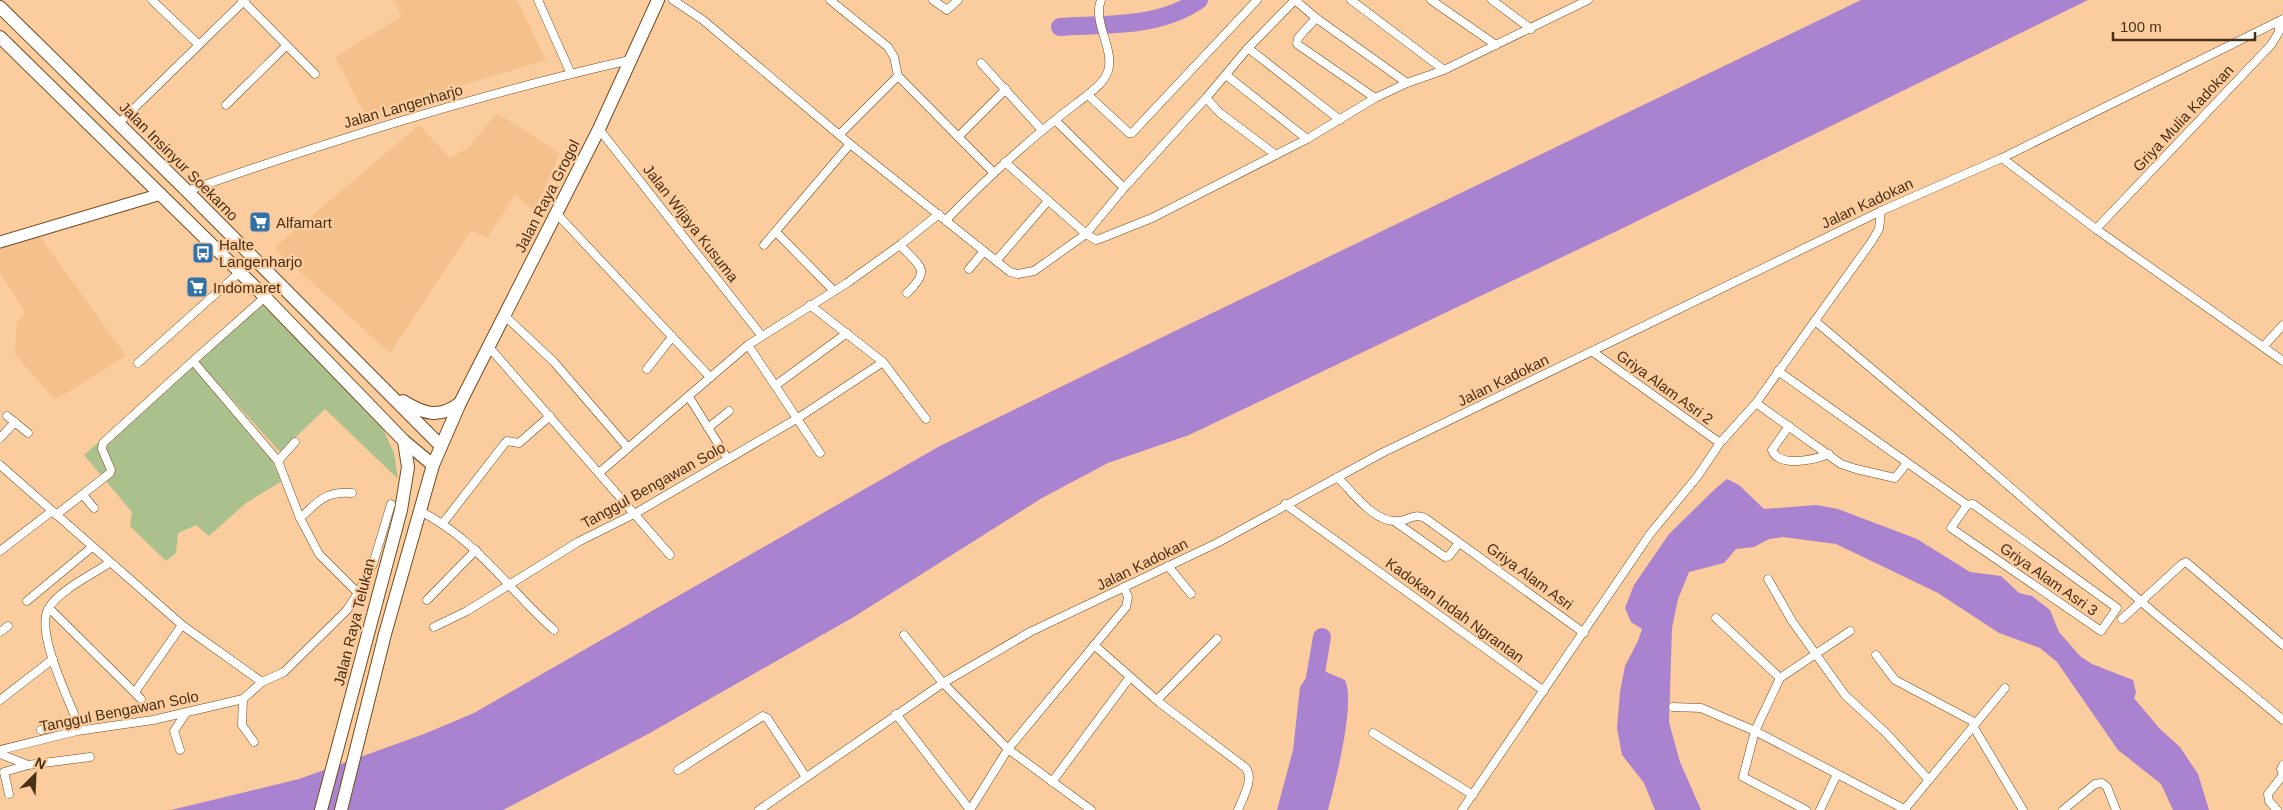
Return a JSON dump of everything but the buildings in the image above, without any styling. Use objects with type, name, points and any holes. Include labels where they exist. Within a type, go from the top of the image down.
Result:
[{"type":"main road","name":"Jalan Raya Grogol","points":[[432,465],[460,404],[599,129],[658,0]]},
{"type":"main road","name":"Jalan Insinyur Soekarno","points":[[0,7],[390,393],[441,446]]},
{"type":"main road","points":[[0,37],[240,272],[404,440],[432,465],[341,810]]},
{"type":"main road","points":[[0,242],[160,194]]},
{"type":"main road","points":[[262,294],[270,282],[270,275]]},
{"type":"main road","points":[[274,306],[278,294],[287,292]]},
{"type":"main road","points":[[390,393],[410,405],[436,414],[447,412],[460,404]]},
{"type":"main road","name":"Jalan Raya Telukan","points":[[321,810],[401,510],[408,467],[404,440]]},
{"type":"street","points":[[152,0],[198,44]]},
{"type":"street","points":[[118,124],[243,0],[315,74]]},
{"type":"street","points":[[538,0],[572,74]]},
{"type":"street","points":[[673,0],[703,20],[850,144],[1010,272],[1025,274],[1034,271],[1086,234],[1124,188],[1206,98],[1248,48],[1295,0],[1316,18],[1407,83]]},
{"type":"street","points":[[830,0],[883,42],[891,51],[897,72],[993,172]]},
{"type":"street","points":[[932,0],[947,10],[958,0]]},
{"type":"street","points":[[946,220],[993,172],[1042,130],[1088,95],[1105,78],[1109,70],[1109,60],[1099,11],[1101,0]]},
{"type":"street","points":[[1088,95],[1129,133],[1132,133],[1258,0]]},
{"type":"street","points":[[1350,0],[1444,70]]},
{"type":"street","points":[[1431,0],[1496,45]]},
{"type":"street","points":[[1492,0],[1530,29]]},
{"type":"street","points":[[1005,162],[1086,234],[1096,240],[1152,218],[1276,155],[1340,120],[1374,98],[1407,83],[1444,70],[1530,29],[1583,1]]},
{"type":"street","points":[[1316,18],[1298,38],[1297,44],[1374,98]]},
{"type":"street","name":"Jalan Kadokan","points":[[759,810],[943,683],[1030,632],[1168,566],[1337,477],[1881,211],[2002,158],[2281,20]]},
{"type":"street","name":"Griya Mulia Kadokan","points":[[2096,229],[2271,45],[2279,32],[2281,20]]},
{"type":"street","points":[[226,104],[286,46]]},
{"type":"street","points":[[1248,48],[1340,120]]},
{"type":"street","name":"Jalan Langenharjo","points":[[187,191],[299,152],[572,74],[630,60]]},
{"type":"street","points":[[982,63],[1042,130]]},
{"type":"street","points":[[840,134],[897,72]]},
{"type":"street","points":[[1226,75],[1307,139]]},
{"type":"street","points":[[958,137],[1006,89]]},
{"type":"street","points":[[1206,98],[1220,113],[1276,155]]},
{"type":"street","points":[[1055,120],[1124,188]]},
{"type":"street","name":"Jalan Wijaya Kusuma","points":[[599,129],[761,335]]},
{"type":"street","points":[[764,245],[850,144]]},
{"type":"street","points":[[2002,158],[2096,229],[2283,360]]},
{"type":"street","points":[[996,261],[1048,201]]},
{"type":"street","points":[[1462,810],[1650,534],[1697,477],[1720,443],[1756,403],[1872,241],[1879,229],[1881,211]]},
{"type":"street","points":[[556,213],[710,377]]},
{"type":"street","points":[[600,472],[761,335],[834,291],[900,245],[939,214]]},
{"type":"street","points":[[776,232],[834,291]]},
{"type":"street","points":[[900,245],[921,268],[922,274],[920,281],[907,293]]},
{"type":"street","points":[[969,269],[984,251]]},
{"type":"street","points":[[138,363],[240,272]]},
{"type":"street","points":[[0,551],[83,495],[110,473],[111,470],[102,449],[103,443],[193,361],[262,294]]},
{"type":"street","points":[[810,305],[883,362],[926,419]]},
{"type":"street","points":[[505,316],[554,362],[628,448]]},
{"type":"street","points":[[1815,321],[2283,720]]},
{"type":"street","points":[[2263,347],[2283,326]]},
{"type":"street","points":[[776,386],[847,333]]},
{"type":"street","points":[[647,369],[672,337]]},
{"type":"street","points":[[748,345],[820,453]]},
{"type":"street","points":[[489,347],[636,513],[670,555]]},
{"type":"street","name":"Griya Alam Asri 2","points":[[1593,352],[1720,443]]},
{"type":"street","points":[[193,361],[278,461],[300,518],[319,554],[358,593]]},
{"type":"street","name":"Tanggul Bengawan Solo","points":[[434,627],[467,611],[578,542],[636,513],[798,418],[883,362]]},
{"type":"street","name":"Griya Alam Asri 3","points":[[1778,371],[1967,505],[1973,504],[2117,608],[2100,631],[1951,528],[1967,505]]},
{"type":"street","points":[[689,397],[727,458]]},
{"type":"street","points":[[1756,403],[1848,467],[1892,478],[1897,477],[1907,463]]},
{"type":"street","points":[[708,428],[729,411]]},
{"type":"street","points":[[7,416],[28,433]]},
{"type":"street","points":[[443,523],[507,441],[520,443],[550,416]]},
{"type":"street","points":[[0,438],[15,422]]},
{"type":"street","points":[[1789,426],[1772,450],[1779,459],[1788,461],[1828,454]]},
{"type":"street","points":[[278,461],[295,442]]},
{"type":"street","points":[[0,465],[182,626],[262,682]]},
{"type":"street","points":[[1337,477],[1378,515],[1394,521],[1445,557],[1449,556],[1459,542]]},
{"type":"street","points":[[300,518],[327,495],[337,492],[352,494]]},
{"type":"street","points":[[83,495],[94,508]]},
{"type":"street","points":[[254,742],[242,725],[243,699],[262,682],[284,672],[347,610],[373,564],[391,504]]},
{"type":"street","name":"Kadokan Indah Ngrantan","points":[[1285,504],[1544,691]]},
{"type":"street","points":[[420,511],[443,523],[476,550],[529,608],[554,630]]},
{"type":"street","name":"Griya Alam Asri","points":[[1394,521],[1419,516],[1459,542],[1584,633]]},
{"type":"street","points":[[27,601],[92,548]]},
{"type":"street","points":[[427,600],[476,550]]},
{"type":"street","points":[[2122,619],[2140,600],[2186,562],[2283,644]]},
{"type":"street","points":[[41,730],[75,722],[44,627],[49,608],[71,587],[109,563]]},
{"type":"street","points":[[1168,566],[1191,594]]},
{"type":"street","points":[[1768,579],[1792,621],[1845,695],[1887,734],[1928,779]]},
{"type":"street","points":[[896,714],[970,810],[1008,749],[1126,607],[1128,597],[1124,587]]},
{"type":"street","points":[[49,608],[142,699]]},
{"type":"street","points":[[1716,618],[1780,678]]},
{"type":"street","points":[[0,632],[8,626]]},
{"type":"street","points":[[135,692],[182,626]]},
{"type":"street","points":[[1806,810],[1743,777],[1755,731],[1780,678],[1850,631]]},
{"type":"street","points":[[904,635],[943,683],[1008,749],[1091,810]]},
{"type":"street","points":[[1157,700],[1217,639]]},
{"type":"street","points":[[1094,645],[1157,700],[1246,768],[1250,774],[1249,780],[1238,810]]},
{"type":"street","points":[[1876,654],[1896,680],[1975,724],[2023,810]]},
{"type":"street","points":[[0,700],[53,659]]},
{"type":"street","points":[[1052,782],[1130,677]]},
{"type":"street","points":[[1673,707],[1701,708],[1755,731],[1905,810],[1928,779],[2005,688]]},
{"type":"street","name":"Tanggul Bengawan Solo","points":[[0,750],[77,731],[186,713],[243,699]]},
{"type":"street","points":[[180,750],[174,731],[186,713]]},
{"type":"street","points":[[678,770],[763,716],[767,718],[806,777]]},
{"type":"street","points":[[1373,733],[1473,796]]},
{"type":"street","points":[[0,754],[28,766]]},
{"type":"street","points":[[9,794],[2,772],[28,766],[90,757]]},
{"type":"street","points":[[2277,810],[2267,798],[2283,775],[2281,769],[2283,765]]},
{"type":"street","points":[[1820,810],[1837,774]]},
{"type":"street","points":[[2063,810],[2095,784],[2102,783],[2107,787],[2116,810]]},
{"type":"shaded area","points":[[393,0],[517,0],[546,60],[365,115],[335,57],[402,16]]},
{"type":"shaded area","points":[[1861,0],[2088,0],[1619,230],[1189,435],[1108,463],[1042,498],[852,618],[648,734],[503,810],[171,810],[299,779],[424,734],[474,713],[938,447]]},
{"type":"shaded area","points":[[497,113],[560,153],[534,211],[515,195],[487,238],[471,231],[390,353],[274,248],[419,125],[450,158],[469,147]]},
{"type":"shaded area","points":[[36,231],[126,356],[55,400],[15,354],[17,322],[25,313],[0,272],[0,245]]},
{"type":"shaded area","points":[[1727,479],[1739,485],[1764,509],[1816,505],[1838,509],[1917,539],[1970,572],[2001,576],[2019,593],[2032,596],[2050,610],[2059,632],[2080,656],[2092,664],[2133,680],[2136,693],[2134,698],[2159,728],[2180,747],[2198,774],[2209,810],[2173,810],[2161,784],[2118,750],[2057,662],[2040,648],[1999,633],[1938,593],[1836,544],[1783,537],[1769,539],[1754,547],[1736,549],[1724,563],[1689,572],[1678,599],[1672,628],[1669,722],[1680,762],[1701,810],[1655,810],[1644,783],[1622,755],[1617,728],[1620,692],[1625,666],[1642,629],[1631,622],[1625,608],[1634,585],[1669,534]]},
{"type":"shaded area","points":[[1324,671],[1345,680],[1348,691],[1343,744],[1328,810],[1277,810],[1293,750],[1300,687],[1308,675]]},
{"type":"green space","points":[[257,300],[378,418],[394,453],[398,479],[325,409],[280,452],[195,358]]},
{"type":"green space","points":[[190,362],[267,451],[282,481],[246,503],[209,536],[196,525],[178,533],[176,553],[166,561],[130,526],[132,512],[84,455]]},
{"type":"waterway","points":[[1060,27],[1114,25],[1150,20],[1167,16],[1199,0]]},
{"type":"waterway","points":[[1312,696],[1322,637]]},
{"type":"place","name":"Alfamart","points":[[260,222]]},
{"type":"place","name":"Halte Langenharjo","points":[[203,253]]},
{"type":"place","name":"Indomaret","points":[[197,287]]}]
